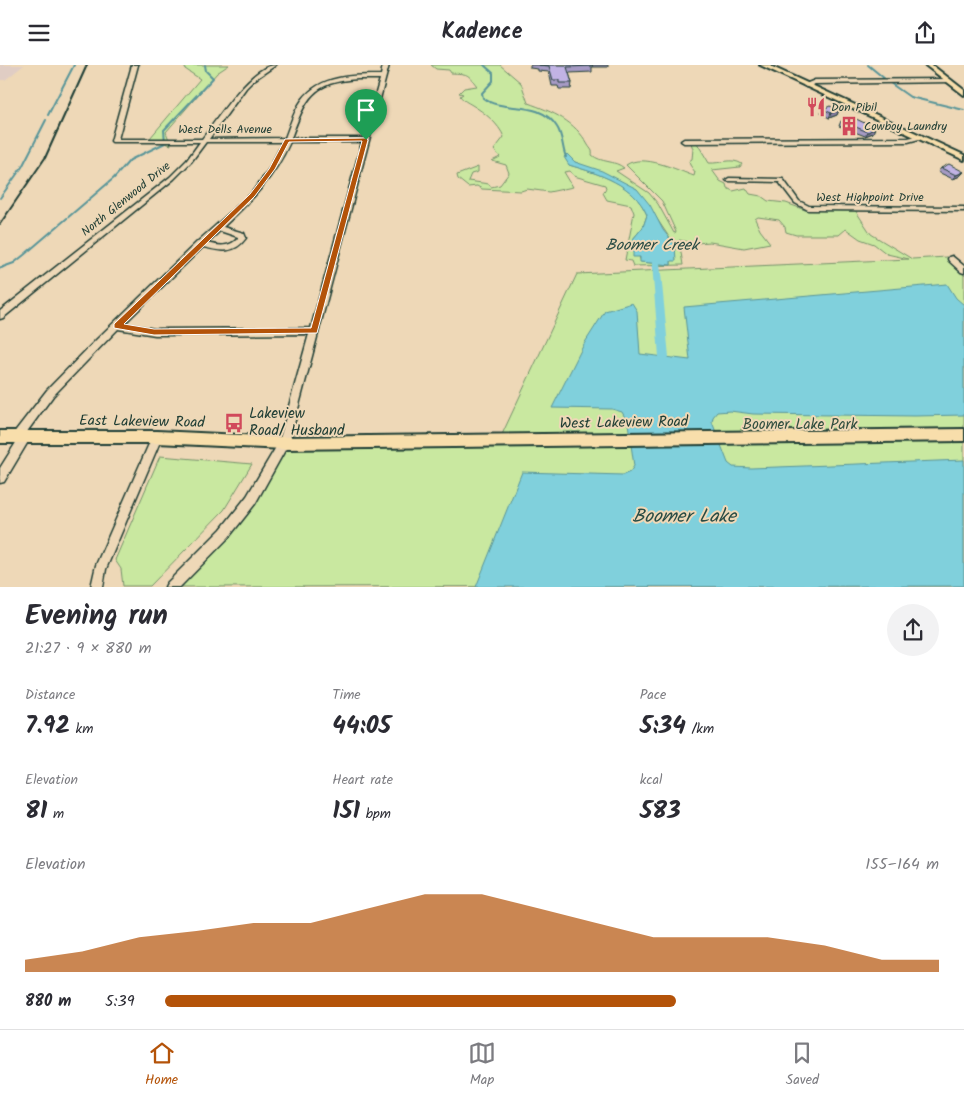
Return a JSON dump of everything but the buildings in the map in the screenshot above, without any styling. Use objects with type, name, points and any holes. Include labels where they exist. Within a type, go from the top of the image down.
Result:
[{"type":"main road","points":[[763,65],[964,158]]},
{"type":"main road","points":[[928,65],[964,93]]},
{"type":"main road","name":"West Lakeview Road","points":[[284,443],[964,435]]},
{"type":"main road","name":"East Lakeview Road","points":[[0,437],[157,437],[284,443]]},
{"type":"street","name":"West Dells Avenue","points":[[135,65],[114,141],[366,140]]},
{"type":"street","name":"North Glenwood Drive","points":[[0,316],[172,178],[189,161],[244,87],[252,79],[273,65]]},
{"type":"street","points":[[170,587],[225,533],[251,500],[284,443],[386,65]]},
{"type":"street","points":[[0,479],[21,437],[50,393],[200,244],[253,195],[264,182],[287,140],[306,98],[316,89],[342,79],[382,77]]},
{"type":"street","points":[[806,85],[815,82],[948,81]]},
{"type":"street","points":[[684,141],[908,140],[921,137]]},
{"type":"street","name":"West Highpoint Drive","points":[[729,180],[781,180],[797,202],[808,208],[964,209]]},
{"type":"street","points":[[200,244],[226,248],[235,245],[242,238],[241,235],[217,228]]},
{"type":"street","points":[[952,259],[964,270]]},
{"type":"street","points":[[116,326],[154,332],[314,331]]},
{"type":"street","points":[[97,587],[100,569],[157,437]]},
{"type":"shaded area","points":[[0,65],[24,65],[5,80],[0,80]]},
{"type":"green space","points":[[186,65],[229,65],[217,73],[166,132],[171,145],[150,138],[200,79],[185,69]]},
{"type":"green space","name":"Boomer Lake Park","points":[[431,65],[500,65],[521,83],[528,103],[555,114],[570,124],[583,137],[592,150],[592,155],[596,158],[624,168],[616,171],[649,193],[658,204],[674,233],[676,232],[662,201],[626,165],[641,161],[651,162],[694,176],[695,172],[689,161],[692,159],[693,149],[691,143],[697,143],[709,163],[734,161],[742,164],[740,167],[712,170],[720,181],[726,184],[727,188],[733,191],[746,188],[750,194],[761,196],[768,201],[786,203],[805,210],[855,210],[871,234],[912,259],[947,257],[964,270],[964,586],[171,587],[225,533],[284,444],[498,443],[577,274],[909,259],[887,254],[874,244],[860,239],[846,229],[839,235],[796,235],[786,232],[785,227],[779,220],[758,217],[755,219],[760,230],[770,243],[744,248],[710,242],[695,243],[679,240],[683,265],[633,266],[631,261],[625,260],[634,213],[631,205],[607,200],[603,193],[606,188],[605,185],[574,176],[570,171],[564,172],[573,187],[549,192],[527,189],[521,191],[482,189],[477,186],[468,187],[458,179],[457,175],[478,167],[478,172],[471,174],[468,181],[489,184],[491,187],[500,185],[509,173],[506,165],[492,161],[500,157],[494,150],[504,137],[491,119],[460,96],[463,94],[459,93],[464,88],[477,86],[467,75],[436,69]],"holes":[[[567,154],[575,162],[637,189],[671,240],[676,260],[671,260],[671,265],[641,262],[633,239],[643,227],[647,215],[634,195],[615,182],[569,165]]]},
{"type":"green space","points":[[160,456],[252,464],[224,510],[150,586],[123,586],[121,569],[115,560]]},
{"type":"water","name":"Boomer Creek","points":[[567,154],[575,162],[602,171],[637,189],[650,205],[663,230],[675,245],[676,261],[671,261],[671,265],[640,262],[640,257],[633,257],[633,239],[643,227],[647,215],[641,204],[634,195],[614,182],[592,172],[569,165],[564,157]]},
{"type":"water","name":"Boomer Lake","points":[[947,284],[956,298],[964,305],[964,415],[753,414],[730,411],[717,412],[712,422],[728,463],[733,467],[751,468],[964,460],[964,586],[476,587],[522,472],[623,475],[630,472],[634,466],[628,423],[622,412],[612,409],[552,408],[584,344],[605,311],[632,303],[637,311],[640,354],[690,360],[684,307]]},
{"type":"waterway","points":[[48,115],[74,65]]},
{"type":"waterway","points":[[3,267],[0,268],[14,263],[24,255],[114,178],[130,160],[165,143],[164,130],[213,78],[206,71],[205,65]]},
{"type":"waterway","name":"Boomer Creek","points":[[484,65],[493,73],[493,81],[482,93],[483,98],[491,103],[541,112],[557,127],[566,157]]},
{"type":"waterway","points":[[868,65],[885,79]]},
{"type":"waterway","points":[[890,83],[910,97],[964,110]]},
{"type":"waterway","points":[[0,198],[22,167],[46,120]]},
{"type":"waterway","name":"Boomer Creek","points":[[656,263],[664,357]]},
{"type":"railway","points":[[0,224],[45,158],[87,65]]},
{"type":"place","name":"Don Pibil","points":[[816,107]]},
{"type":"place","name":"Cowboy Laundry","points":[[849,126]]},
{"type":"place","name":"Lakeview Road/ Husband","points":[[234,423]]},
{"type":"route","points":[[287,140],[366,140],[314,331],[154,332],[116,326],[253,195],[264,182],[287,140]]}]
